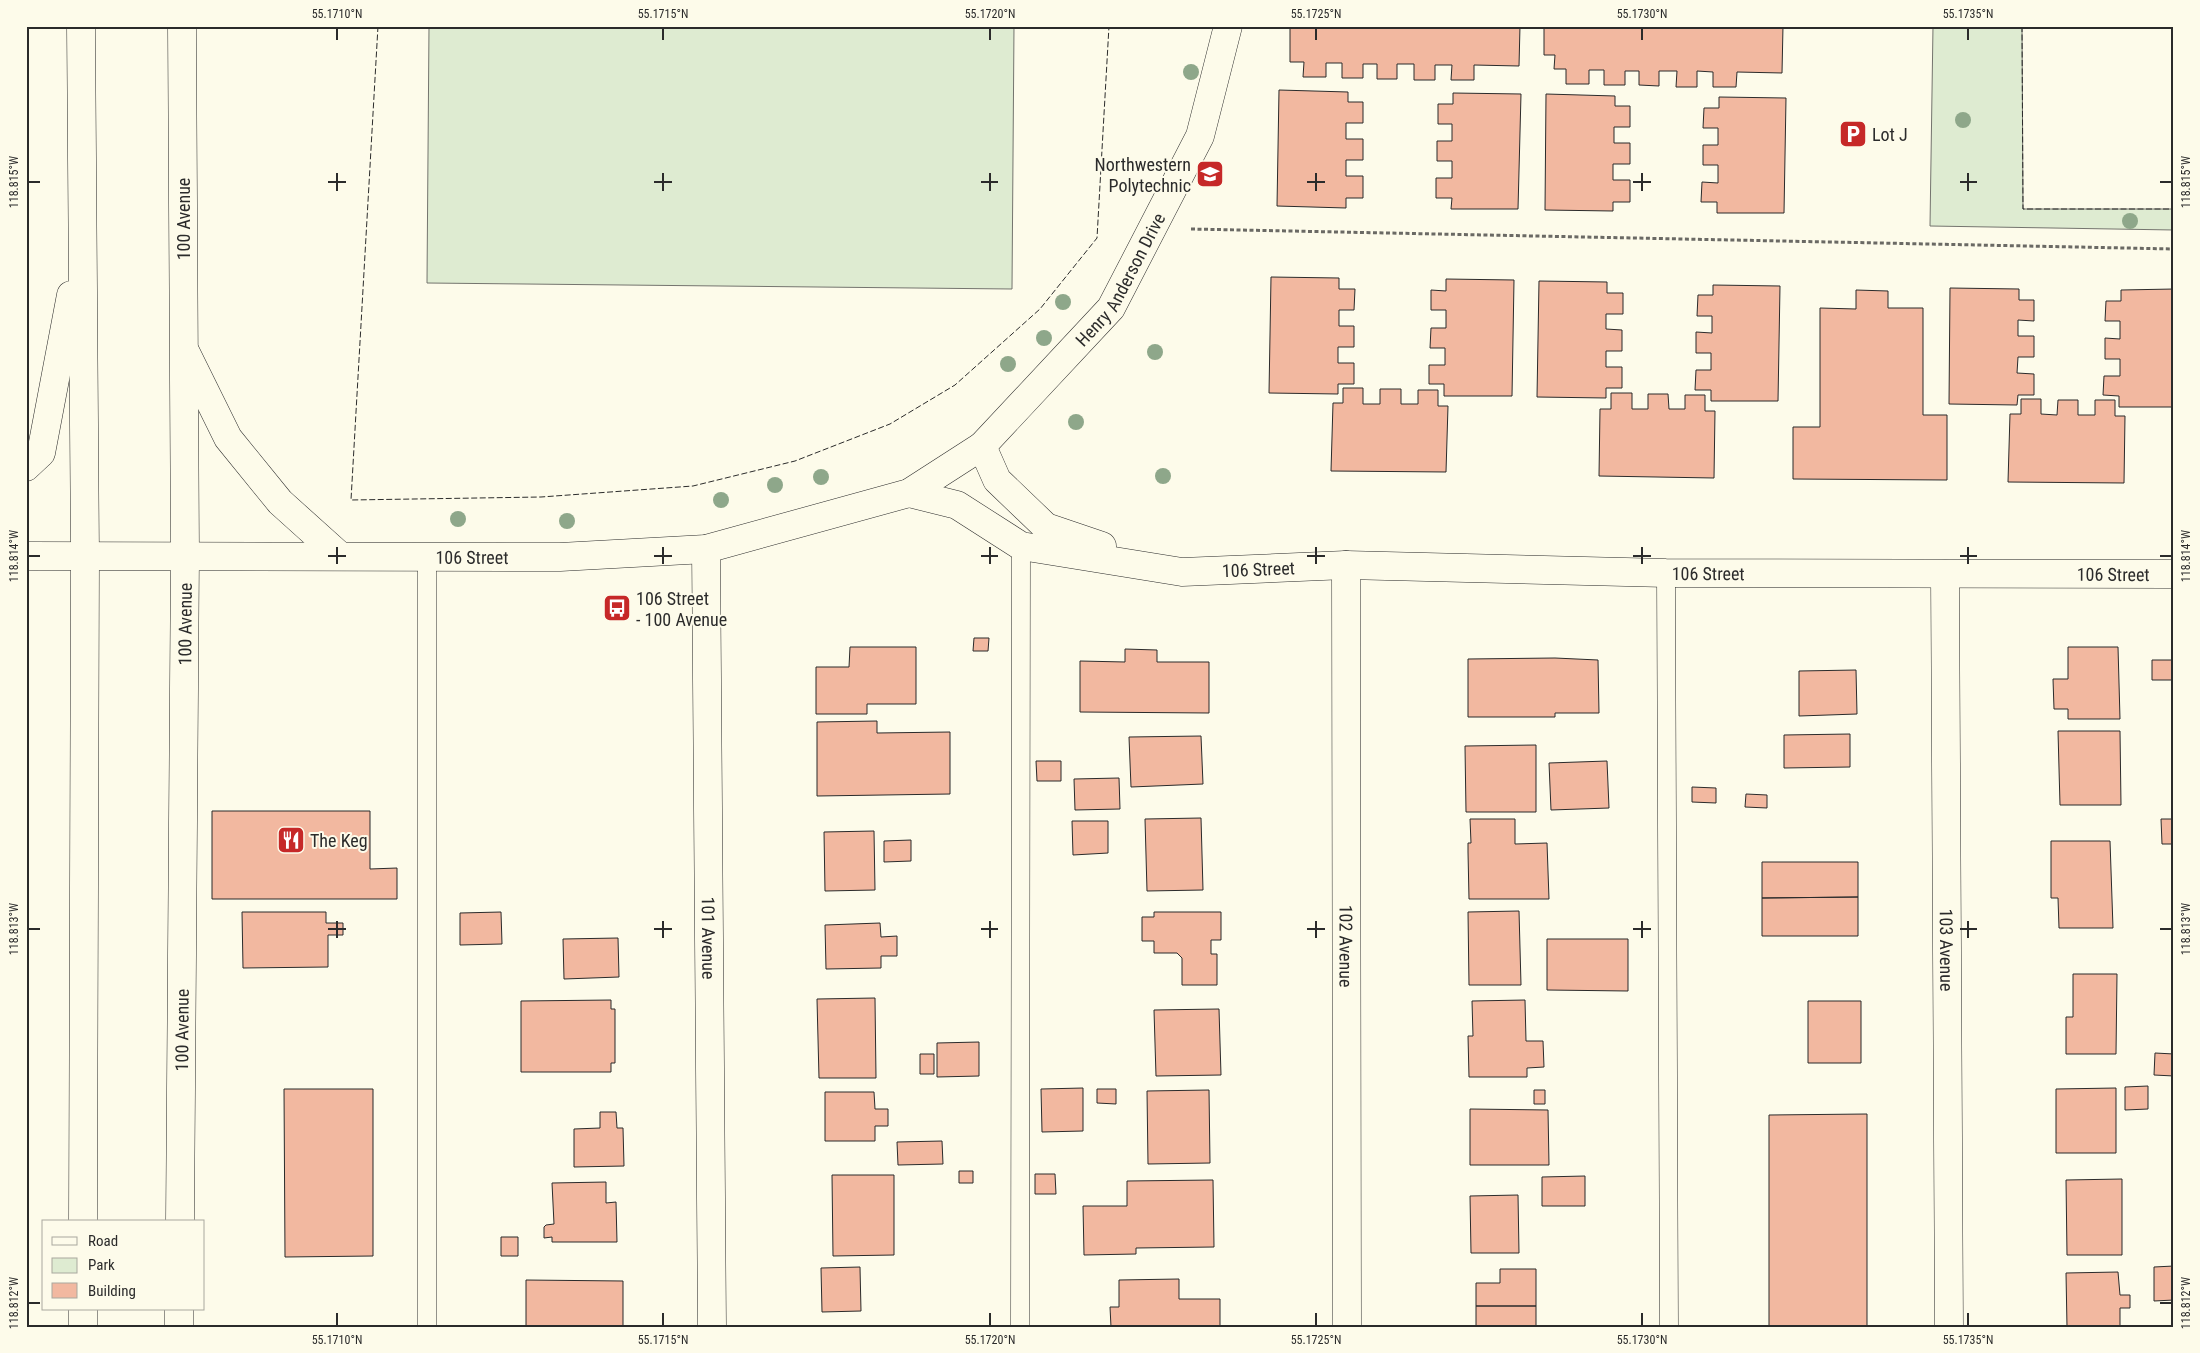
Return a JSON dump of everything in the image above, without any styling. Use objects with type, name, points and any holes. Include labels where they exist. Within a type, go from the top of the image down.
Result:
[{"type":"street","points":[[82,26],[85,556],[84,1220]]},
{"type":"street","name":"100 Avenue","points":[[180,1220],[185,555],[182,26]]},
{"type":"street","name":"Henry Anderson Drive","points":[[982,446],[1111,308],[1200,136],[1228,26]]},
{"type":"street","points":[[26,468],[41,453],[82,235]]},
{"type":"street","points":[[184,347],[228,438],[280,502],[340,556]]},
{"type":"street","name":"106 Street","points":[[26,556],[560,557],[706,549],[909,493],[982,446],[997,480],[1046,527],[1182,572]]},
{"type":"street","name":"106 Street","points":[[909,493],[957,505],[1021,546],[1182,572],[1346,565],[1666,573],[2174,574]]},
{"type":"street","name":"101 Avenue","points":[[706,549],[712,1327]]},
{"type":"street","name":"102 Avenue","points":[[1346,565],[1347,1327]]},
{"type":"street","name":"103 Avenue","points":[[1945,574],[1949,1327]]},
{"type":"street","points":[[83,1310],[83,1327]]},
{"type":"street","points":[[179,1310],[179,1327]]},
{"type":"lane","points":[[1020,1327],[1021,546]]},
{"type":"lane","points":[[427,556],[427,1327]]},
{"type":"lane","points":[[1666,573],[1669,1327]]},
{"type":"path","points":[[1153,228],[2174,249]]},
{"type":"green space","points":[[429,26],[1014,26],[1012,289],[427,283]]},
{"type":"green space","points":[[1933,26],[2022,26],[2023,209],[2174,209],[2174,230],[1930,226]]},
{"type":"building","points":[[1290,26],[1520,26],[1519,66],[1474,65],[1474,80],[1451,80],[1452,65],[1435,65],[1435,80],[1414,80],[1414,64],[1397,64],[1397,79],[1377,79],[1377,64],[1363,64],[1363,78],[1342,78],[1342,63],[1326,63],[1326,77],[1303,77],[1304,62],[1290,62]]},
{"type":"building","points":[[1544,26],[1783,26],[1782,73],[1737,72],[1736,87],[1713,87],[1713,72],[1697,71],[1697,87],[1676,87],[1677,71],[1659,71],[1659,86],[1639,85],[1639,71],[1625,71],[1625,85],[1604,85],[1604,70],[1589,70],[1589,84],[1566,84],[1566,69],[1554,69],[1555,55],[1544,55]]},
{"type":"building","points":[[1279,90],[1348,92],[1348,102],[1363,102],[1363,123],[1346,123],[1346,139],[1363,139],[1363,160],[1346,160],[1346,176],[1363,176],[1363,198],[1346,198],[1346,208],[1277,206]]},
{"type":"building","points":[[1453,93],[1521,94],[1518,209],[1451,209],[1452,198],[1436,198],[1436,178],[1452,178],[1452,161],[1437,161],[1437,141],[1452,141],[1452,124],[1438,124],[1438,104],[1453,104]]},
{"type":"building","points":[[1546,94],[1615,96],[1615,106],[1630,106],[1630,127],[1614,127],[1614,143],[1630,143],[1630,164],[1613,164],[1613,180],[1630,180],[1630,202],[1613,202],[1613,211],[1545,210]]},
{"type":"building","points":[[1719,97],[1786,98],[1784,213],[1717,213],[1717,202],[1701,202],[1702,182],[1718,183],[1718,165],[1703,165],[1703,145],[1718,145],[1718,128],[1703,128],[1704,108],[1719,108]]},
{"type":"building","points":[[1271,277],[1339,278],[1339,289],[1355,289],[1354,310],[1339,310],[1339,326],[1354,326],[1354,347],[1338,347],[1338,363],[1354,363],[1354,384],[1338,384],[1338,394],[1269,393]]},
{"type":"building","points":[[1446,279],[1514,280],[1512,396],[1444,396],[1444,384],[1429,384],[1429,365],[1445,365],[1445,348],[1430,348],[1431,328],[1446,328],[1446,310],[1431,310],[1431,290],[1446,291]]},
{"type":"building","points":[[1539,281],[1607,282],[1607,293],[1623,293],[1623,314],[1606,314],[1606,329],[1622,330],[1622,351],[1606,351],[1606,367],[1622,367],[1622,388],[1606,388],[1606,398],[1537,397]]},
{"type":"building","points":[[1713,285],[1780,286],[1778,401],[1711,401],[1711,390],[1695,390],[1696,370],[1711,370],[1711,353],[1696,353],[1696,332],[1712,333],[1712,316],[1697,316],[1698,295],[1713,295]]},
{"type":"building","points":[[1950,288],[2019,289],[2019,300],[2034,300],[2034,321],[2018,320],[2018,336],[2034,336],[2034,357],[2018,357],[2017,373],[2034,374],[2034,395],[2018,395],[2017,405],[1949,404]]},
{"type":"building","points":[[2174,289],[2174,407],[2119,407],[2119,396],[2103,395],[2104,376],[2120,376],[2120,359],[2105,359],[2105,338],[2120,339],[2120,321],[2105,321],[2106,301],[2121,301],[2121,290]]},
{"type":"building","points":[[1856,290],[1888,291],[1888,308],[1923,308],[1923,415],[1947,415],[1947,480],[1793,479],[1793,427],[1820,427],[1820,308],[1856,309]]},
{"type":"building","points":[[1343,388],[1363,388],[1363,404],[1380,404],[1380,389],[1401,389],[1401,404],[1418,404],[1418,390],[1438,390],[1438,406],[1448,406],[1446,472],[1331,471],[1333,403],[1343,403]]},
{"type":"building","points":[[1611,393],[1632,393],[1632,409],[1648,409],[1648,394],[1668,394],[1669,409],[1685,409],[1685,395],[1705,395],[1705,411],[1715,411],[1714,478],[1599,476],[1600,409],[1611,409]]},
{"type":"building","points":[[2021,399],[2041,399],[2041,414],[2057,415],[2058,400],[2078,400],[2078,415],[2095,415],[2095,400],[2115,400],[2115,416],[2125,416],[2124,483],[2008,482],[2010,414],[2021,414]]},
{"type":"building","points":[[974,638],[989,638],[988,651],[973,651]]},
{"type":"building","points":[[850,647],[916,647],[916,704],[867,704],[867,714],[816,714],[816,667],[849,667]]},
{"type":"building","points":[[2068,647],[2118,647],[2120,719],[2068,719],[2068,709],[2054,709],[2053,679],[2068,679]]},
{"type":"building","points":[[1125,649],[1157,650],[1157,662],[1209,662],[1209,713],[1080,712],[1080,661],[1125,662]]},
{"type":"building","points":[[1555,658],[1598,660],[1599,713],[1555,713],[1555,717],[1468,717],[1468,659]]},
{"type":"building","points":[[2152,660],[2172,660],[2172,680],[2152,680]]},
{"type":"building","points":[[1856,670],[1857,714],[1799,716],[1799,671]]},
{"type":"building","points":[[877,721],[877,733],[950,732],[950,794],[817,796],[817,722]]},
{"type":"building","points":[[2058,731],[2120,731],[2121,805],[2060,805]]},
{"type":"building","points":[[1850,734],[1850,767],[1784,768],[1784,735]]},
{"type":"building","points":[[1201,736],[1203,784],[1131,787],[1129,737]]},
{"type":"building","points":[[1536,745],[1536,812],[1466,812],[1465,746]]},
{"type":"building","points":[[1036,761],[1061,761],[1061,781],[1037,781]]},
{"type":"building","points":[[1607,761],[1609,808],[1551,810],[1549,763]]},
{"type":"building","points":[[1119,778],[1120,809],[1075,810],[1074,779]]},
{"type":"building","points":[[1692,787],[1716,788],[1716,803],[1692,802]]},
{"type":"building","points":[[1746,794],[1767,795],[1767,808],[1745,807]]},
{"type":"building","name":"The Keg","points":[[212,811],[370,811],[370,869],[397,868],[397,899],[212,899]]},
{"type":"building","points":[[1201,818],[1203,890],[1147,891],[1145,819]]},
{"type":"building","points":[[1470,819],[1515,819],[1515,844],[1547,843],[1549,899],[1469,899],[1468,843],[1471,843]]},
{"type":"building","points":[[2161,819],[2174,819],[2174,844],[2162,844]]},
{"type":"building","points":[[1072,821],[1108,821],[1108,853],[1073,855]]},
{"type":"building","points":[[874,831],[875,890],[825,891],[824,832]]},
{"type":"building","points":[[911,840],[911,861],[884,862],[884,841]]},
{"type":"building","points":[[2051,841],[2110,841],[2113,928],[2059,928],[2058,898],[2051,898]]},
{"type":"building","points":[[1762,862],[1858,862],[1858,897],[1762,898]]},
{"type":"building","points":[[1858,897],[1858,936],[1762,936],[1762,898]]},
{"type":"building","points":[[1519,911],[1521,985],[1469,985],[1468,912]]},
{"type":"building","points":[[242,912],[326,912],[326,923],[343,923],[343,935],[328,935],[328,967],[243,968]]},
{"type":"building","points":[[501,912],[502,944],[460,945],[460,913]]},
{"type":"building","points":[[1154,912],[1221,912],[1221,940],[1211,940],[1211,954],[1217,954],[1217,985],[1182,985],[1182,958],[1177,953],[1154,953],[1154,941],[1142,941],[1142,917],[1154,917]]},
{"type":"building","points":[[880,923],[881,937],[897,936],[897,956],[881,956],[881,968],[826,969],[825,925]]},
{"type":"building","points":[[618,938],[619,977],[564,979],[563,939]]},
{"type":"building","points":[[1547,939],[1628,939],[1628,991],[1547,990]]},
{"type":"building","points":[[2073,974],[2117,974],[2116,1054],[2066,1054],[2066,1017],[2073,1017]]},
{"type":"building","points":[[875,998],[876,1078],[819,1078],[817,999]]},
{"type":"building","points":[[611,1000],[611,1009],[615,1009],[615,1063],[611,1063],[611,1072],[521,1072],[521,1001]]},
{"type":"building","points":[[1525,1000],[1526,1041],[1543,1041],[1544,1067],[1527,1068],[1527,1077],[1469,1077],[1468,1036],[1473,1036],[1472,1001]]},
{"type":"building","points":[[1808,1001],[1861,1001],[1861,1063],[1808,1063]]},
{"type":"building","points":[[1219,1009],[1221,1075],[1156,1076],[1154,1010]]},
{"type":"building","points":[[979,1042],[979,1076],[937,1077],[937,1043]]},
{"type":"building","points":[[2155,1053],[2174,1054],[2174,1076],[2154,1075]]},
{"type":"building","points":[[920,1054],[934,1054],[934,1074],[920,1074]]},
{"type":"building","points":[[2148,1086],[2148,1109],[2125,1110],[2125,1087]]},
{"type":"building","points":[[1083,1088],[1083,1131],[1042,1132],[1041,1089]]},
{"type":"building","points":[[2116,1088],[2116,1153],[2056,1153],[2056,1089]]},
{"type":"building","points":[[284,1089],[373,1089],[373,1256],[285,1257]]},
{"type":"building","points":[[1097,1089],[1116,1089],[1116,1104],[1097,1103]]},
{"type":"building","points":[[1209,1090],[1210,1163],[1148,1164],[1147,1091]]},
{"type":"building","points":[[1534,1090],[1545,1090],[1545,1104],[1534,1104]]},
{"type":"building","points":[[825,1092],[874,1092],[875,1109],[888,1109],[888,1126],[875,1126],[875,1141],[825,1141]]},
{"type":"building","points":[[1470,1109],[1548,1110],[1549,1165],[1470,1165]]},
{"type":"building","points":[[600,1112],[616,1112],[617,1128],[623,1128],[624,1166],[574,1167],[574,1129],[600,1128]]},
{"type":"building","points":[[1867,1114],[1867,1327],[1769,1327],[1769,1115]]},
{"type":"building","points":[[942,1141],[943,1164],[898,1165],[897,1142]]},
{"type":"building","points":[[959,1171],[973,1171],[973,1183],[959,1183]]},
{"type":"building","points":[[1035,1174],[1055,1174],[1056,1194],[1035,1194]]},
{"type":"building","points":[[832,1175],[894,1175],[894,1255],[833,1256]]},
{"type":"building","points":[[1585,1176],[1585,1206],[1542,1206],[1542,1177]]},
{"type":"building","points":[[2122,1179],[2122,1255],[2067,1255],[2066,1180]]},
{"type":"building","points":[[1213,1180],[1214,1247],[1136,1248],[1136,1254],[1084,1255],[1083,1206],[1127,1206],[1127,1181]]},
{"type":"building","points":[[606,1182],[606,1203],[616,1202],[617,1242],[552,1242],[552,1237],[544,1238],[544,1227],[554,1224],[552,1183]]},
{"type":"building","points":[[1518,1195],[1519,1253],[1471,1253],[1470,1196]]},
{"type":"building","points":[[501,1237],[518,1237],[518,1256],[501,1256]]},
{"type":"building","points":[[2174,1266],[2174,1300],[2154,1301],[2154,1267]]},
{"type":"building","points":[[860,1267],[861,1311],[822,1312],[821,1268]]},
{"type":"building","points":[[1500,1269],[1536,1269],[1536,1306],[1476,1306],[1476,1283],[1500,1283]]},
{"type":"building","points":[[2118,1272],[2120,1295],[2130,1295],[2130,1308],[2120,1308],[2120,1327],[2067,1327],[2066,1273]]},
{"type":"building","points":[[1179,1279],[1179,1299],[1220,1299],[1220,1327],[1111,1327],[1110,1307],[1119,1307],[1119,1280]]},
{"type":"building","points":[[526,1280],[623,1281],[623,1327],[526,1327]]},
{"type":"building","points":[[1476,1306],[1536,1306],[1536,1327],[1476,1327]]},
{"type":"fence","points":[[378,26],[351,500],[541,497],[693,486],[795,461],[890,424],[955,385],[1040,309],[1097,238],[1109,26]]},
{"type":"fence","points":[[2022,26],[2023,209],[2174,209]]},
{"type":"place","name":"Lot J","points":[[1853,134]]},
{"type":"place","name":"Northwestern Polytechnic","points":[[1210,174]]},
{"type":"place","name":"106 Street - 100 Avenue","points":[[617,608]]},
{"type":"place","name":"The Keg","points":[[291,840]]}]
